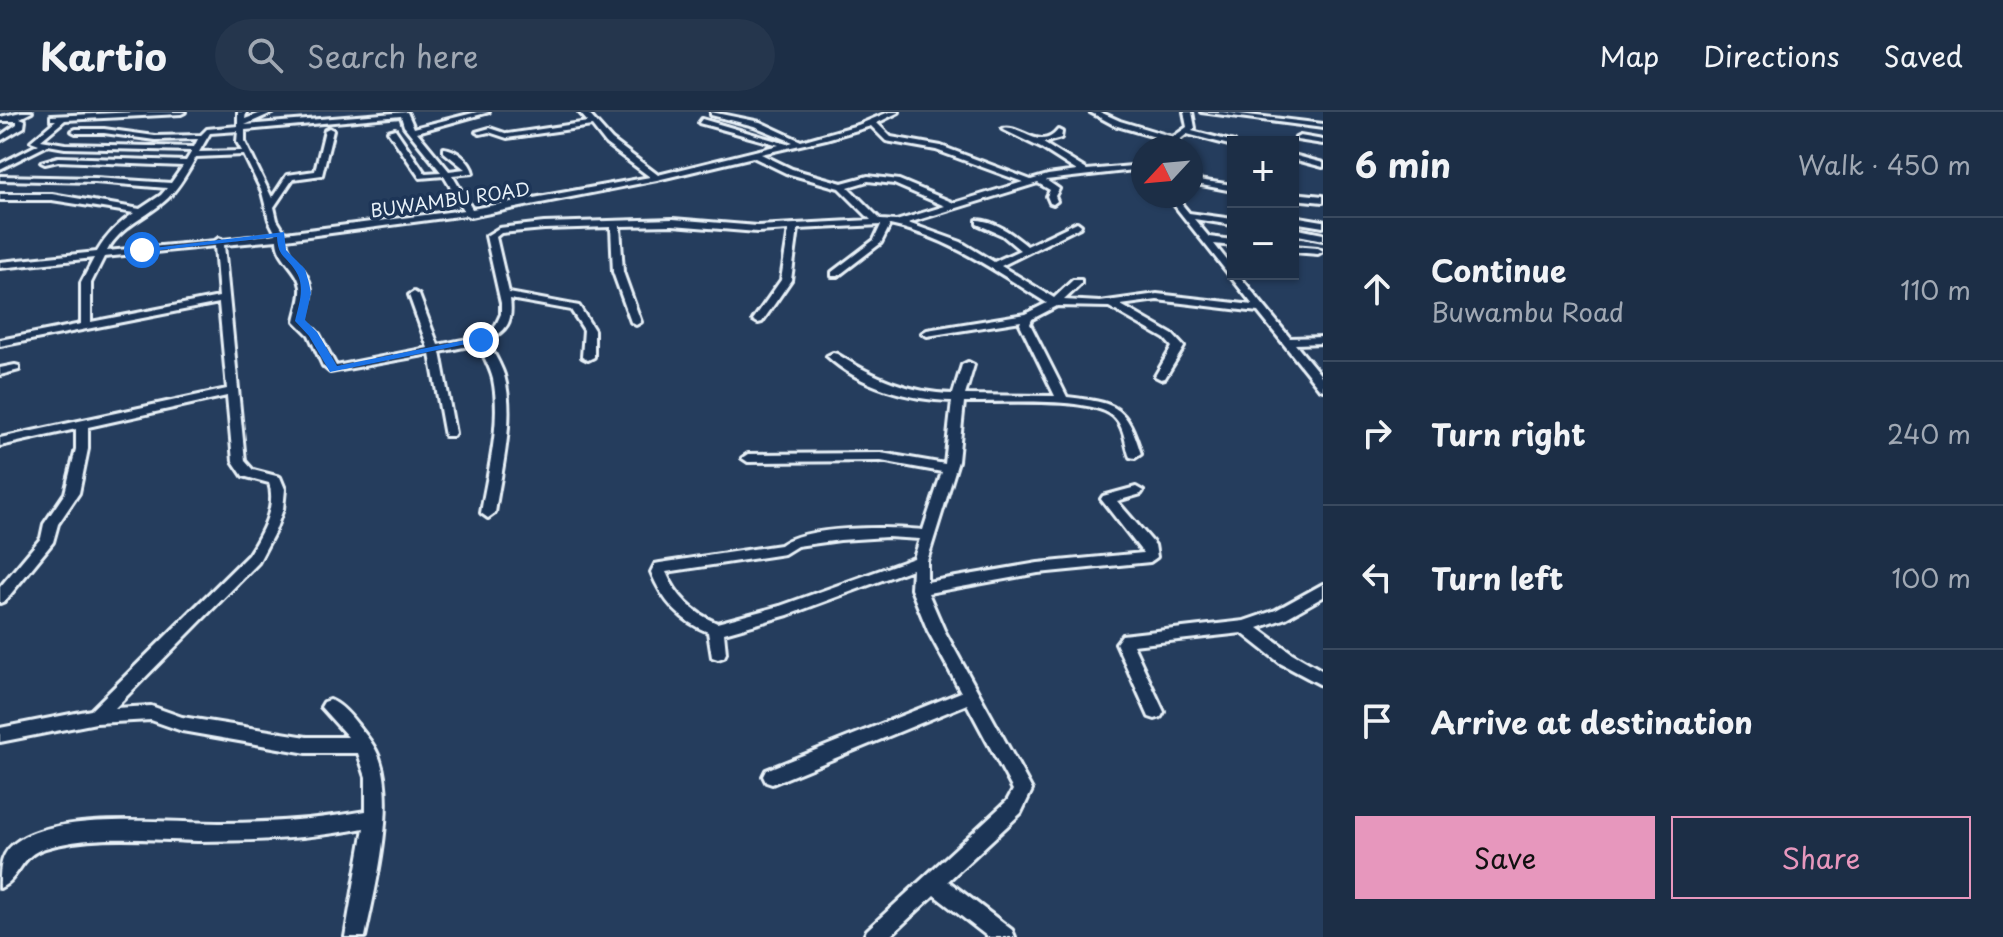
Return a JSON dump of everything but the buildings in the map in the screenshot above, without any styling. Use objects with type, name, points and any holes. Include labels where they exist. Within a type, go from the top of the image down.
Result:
[{"type":"street","points":[[0,119],[28,112]]},
{"type":"street","points":[[181,112],[84,118],[61,115],[35,141],[193,156]]},
{"type":"street","points":[[242,112],[244,124],[240,139],[245,153],[257,169],[271,205],[273,220],[281,234],[282,250],[301,271],[305,283],[307,293],[300,321],[314,334],[334,370],[493,335],[501,327],[506,314],[505,295],[491,236],[539,214],[615,226],[673,222],[747,229],[888,223],[1035,181],[1131,168]]},
{"type":"street","points":[[244,124],[268,112]]},
{"type":"street","points":[[413,131],[485,112]]},
{"type":"street","points":[[585,112],[615,148],[657,178]]},
{"type":"street","name":"BUWAMBU ROAD","points":[[0,265],[470,214],[539,214],[657,178],[871,122],[895,112]]},
{"type":"street","points":[[1094,112],[1117,123],[1161,136]]},
{"type":"street","points":[[1180,136],[1187,132],[1192,122],[1188,112],[1181,112]]},
{"type":"street","points":[[1205,112],[1317,125]]},
{"type":"street","points":[[86,327],[86,283],[113,234],[159,201],[210,129],[403,113],[470,214]]},
{"type":"street","points":[[714,113],[757,124],[798,142]]},
{"type":"street","points":[[1303,114],[1323,133]]},
{"type":"street","points":[[0,139],[21,125],[21,120],[12,118]]},
{"type":"street","points":[[62,145],[78,129],[75,125],[84,118]]},
{"type":"street","points":[[702,121],[786,145]]},
{"type":"street","points":[[871,122],[889,139],[938,148],[1055,189],[1051,196],[1053,201]]},
{"type":"street","points":[[480,132],[490,130],[507,136],[593,124]]},
{"type":"street","points":[[1006,129],[1036,142],[1085,173]]},
{"type":"street","points":[[271,205],[292,176],[319,173],[329,130]]},
{"type":"street","points":[[76,131],[104,131],[155,138],[202,137]]},
{"type":"street","points":[[392,131],[420,174],[447,176],[471,169],[447,150]]},
{"type":"street","points":[[1036,142],[1052,139],[1058,136],[1058,132]]},
{"type":"street","points":[[1187,132],[1227,142]]},
{"type":"street","points":[[1300,138],[1323,142]]},
{"type":"street","points":[[0,167],[47,143]]},
{"type":"street","points":[[45,162],[58,159],[245,153]]},
{"type":"street","points":[[754,154],[789,171],[842,186],[888,223],[958,244],[1055,303],[1112,304],[1157,297],[1260,309]]},
{"type":"street","points":[[1299,159],[1323,165]]},
{"type":"street","points":[[0,178],[95,180],[172,186]]},
{"type":"street","points":[[842,186],[868,178],[896,182],[953,206]]},
{"type":"street","points":[[1203,183],[1227,187]]},
{"type":"street","points":[[266,194],[279,194]]},
{"type":"street","points":[[0,197],[52,197],[141,212]]},
{"type":"street","points":[[1299,197],[1323,199]]},
{"type":"street","points":[[1181,208],[1227,266]]},
{"type":"street","points":[[1187,215],[1227,221]]},
{"type":"street","points":[[1299,220],[1323,224]]},
{"type":"street","points":[[980,222],[1005,233],[1026,250]]},
{"type":"street","points":[[835,274],[878,241],[888,223]]},
{"type":"street","points":[[996,265],[1077,225]]},
{"type":"street","points":[[615,226],[618,272],[636,322]]},
{"type":"street","points":[[758,320],[786,280],[794,228]]},
{"type":"street","points":[[1299,232],[1323,237]]},
{"type":"street","points":[[1207,240],[1227,242]]},
{"type":"street","points":[[96,716],[253,559],[269,529],[280,491],[275,480],[248,473],[242,468],[231,392],[219,241]]},
{"type":"street","points":[[1299,249],[1318,251]]},
{"type":"street","points":[[1238,280],[1323,386]]},
{"type":"street","points":[[927,333],[1028,317],[1055,303],[1077,282]]},
{"type":"street","points":[[414,295],[435,349],[449,433]]},
{"type":"street","points":[[505,295],[575,308],[589,330],[588,357]]},
{"type":"street","points":[[0,343],[223,299],[225,296]]},
{"type":"street","points":[[1112,304],[1169,337],[1178,347],[1161,376]]},
{"type":"street","points":[[1028,317],[1025,324],[1029,335],[1063,401]]},
{"type":"street","points":[[481,340],[496,372],[500,396],[499,432],[488,513]]},
{"type":"street","points":[[1286,341],[1323,340]]},
{"type":"street","points":[[833,356],[900,392],[933,398],[1101,404],[1112,408],[1124,419],[1135,454]]},
{"type":"street","points":[[874,937],[1014,807],[1023,790],[922,604],[919,589],[920,561],[950,469],[958,398],[968,365]]},
{"type":"street","points":[[0,372],[15,368]]},
{"type":"street","points":[[0,442],[231,392]]},
{"type":"street","points":[[0,597],[48,539],[51,524],[72,493],[82,449],[82,426]]},
{"type":"street","points":[[748,458],[881,457],[950,469]]},
{"type":"street","points":[[919,589],[1038,568],[1150,557],[1150,549],[1108,499],[1136,491]]},
{"type":"street","points":[[920,561],[783,611],[716,629],[691,616],[673,600],[658,572],[660,568],[784,549],[793,542],[840,535],[887,532],[929,535]]},
{"type":"street","points":[[1155,712],[1124,643],[1133,638],[1245,627],[1281,614],[1323,590]]},
{"type":"street","points":[[1245,627],[1286,658],[1323,679]]},
{"type":"street","points":[[716,629],[718,653]]},
{"type":"street","points":[[772,776],[972,695]]},
{"type":"street","points":[[330,707],[371,762],[372,848],[355,937]]},
{"type":"street","points":[[0,735],[96,716],[151,713],[182,724],[307,745],[360,745]]},
{"type":"street","points":[[0,878],[24,847],[35,841],[139,830],[273,831],[331,827],[373,818]]},
{"type":"street","points":[[933,882],[1005,937]]},
{"type":"route","points":[[142,250],[281,234],[282,250],[301,271],[305,283],[307,293],[300,321],[314,334],[329,366],[334,370],[481,340]]}]
